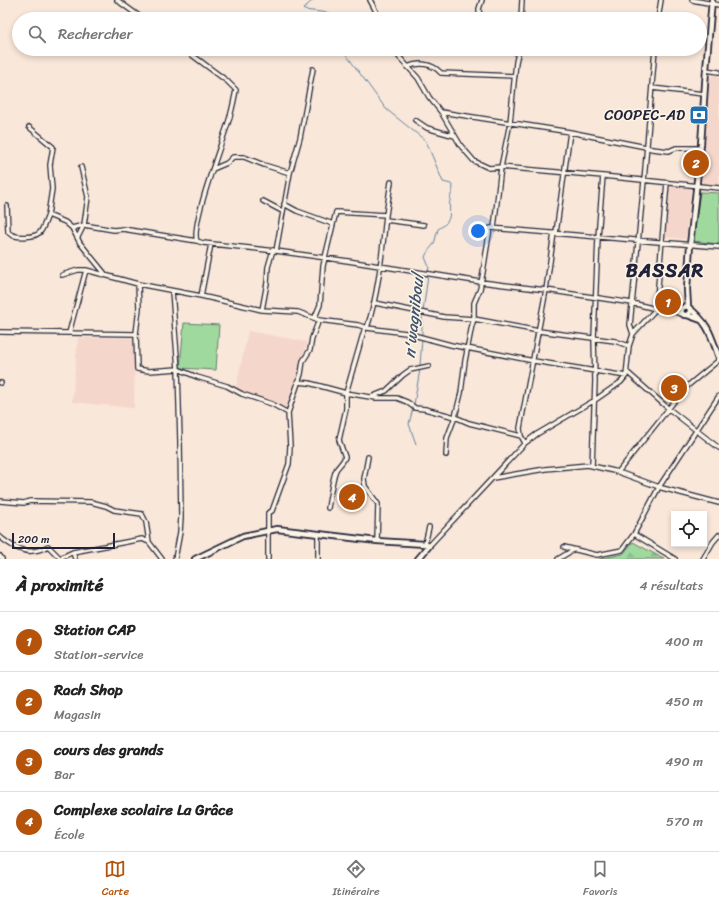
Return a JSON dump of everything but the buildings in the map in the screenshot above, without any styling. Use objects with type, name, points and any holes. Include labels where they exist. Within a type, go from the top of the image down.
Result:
[{"type":"main road","points":[[685,314],[690,312],[686,307],[690,245],[701,148],[712,2]]},
{"type":"main road","points":[[686,307],[681,311],[702,321]]},
{"type":"main road","points":[[686,307],[697,314],[711,334],[719,359]]},
{"type":"main road","points":[[195,559],[243,536],[277,529],[377,541],[427,545],[418,559]]},
{"type":"street","points":[[117,0],[133,12]]},
{"type":"street","points":[[370,0],[376,12]]},
{"type":"street","points":[[479,12],[482,0]]},
{"type":"street","points":[[522,0],[522,12]]},
{"type":"street","points":[[659,12],[661,0]]},
{"type":"street","points":[[692,0],[712,2],[719,5]]},
{"type":"street","points":[[193,56],[227,81],[236,90],[229,119],[196,226],[195,236],[197,240]]},
{"type":"street","points":[[398,56],[418,78],[429,97],[441,112],[461,146],[474,161],[489,168],[501,167],[719,188]]},
{"type":"street","points":[[494,228],[501,167],[510,122],[518,56]]},
{"type":"street","points":[[633,334],[630,325],[639,240],[654,56]]},
{"type":"street","points":[[407,67],[414,64],[423,64],[436,68],[441,73],[515,76]]},
{"type":"street","points":[[262,310],[267,283],[268,267],[274,250],[290,172],[300,138],[313,69]]},
{"type":"street","points":[[706,70],[719,72]]},
{"type":"street","points":[[652,88],[704,94]]},
{"type":"street","points":[[441,112],[570,132],[652,149],[669,151],[676,148],[701,148]]},
{"type":"street","points":[[415,120],[427,128],[455,136]]},
{"type":"street","points":[[7,206],[8,232],[10,235],[16,237],[37,235],[41,232],[48,215],[52,189],[50,165],[53,147],[29,127]]},
{"type":"street","points":[[525,443],[521,436],[520,428],[534,361],[546,290],[565,173],[570,132]]},
{"type":"street","points":[[213,169],[227,163],[233,157],[244,157],[264,165],[290,172]]},
{"type":"street","points":[[78,237],[84,225],[88,197],[81,167]]},
{"type":"street","points":[[592,466],[595,400],[594,338],[598,236],[603,176]]},
{"type":"street","points":[[328,508],[336,470],[343,463],[345,457],[338,440],[346,409],[346,393],[374,303],[391,182]]},
{"type":"street","points":[[427,545],[525,443],[537,434],[595,400],[621,382],[627,374],[629,346],[633,334],[656,309],[667,184]]},
{"type":"street","points":[[263,200],[282,211]]},
{"type":"street","points":[[284,204],[297,212],[333,224]]},
{"type":"street","points":[[315,317],[320,305],[323,266],[336,212],[386,218],[424,225]]},
{"type":"street","points":[[48,215],[65,222],[72,228],[80,243],[106,275]]},
{"type":"street","points":[[72,228],[84,225],[114,230],[123,229],[197,240],[203,243],[274,250],[481,282],[546,290],[632,303],[656,309],[686,307]]},
{"type":"street","points":[[446,455],[447,438],[455,417],[461,393],[467,348],[474,319],[474,302],[481,282],[490,228],[719,247]]},
{"type":"street","points":[[201,296],[211,244]]},
{"type":"street","points":[[62,275],[78,270],[86,270],[138,284],[262,310],[298,312],[315,317],[319,320],[406,333],[467,348],[534,361],[595,372],[627,374],[695,431],[719,448]]},
{"type":"street","points":[[69,333],[86,270]]},
{"type":"street","points":[[138,284],[139,308],[136,334],[136,369],[149,371],[178,369],[197,377],[228,386],[242,394],[272,404],[288,413]]},
{"type":"street","points":[[172,291],[178,369],[181,516],[180,532],[175,559]]},
{"type":"street","points":[[374,303],[444,317],[474,319],[539,331],[615,341],[629,346]]},
{"type":"street","points":[[665,309],[685,314]]},
{"type":"street","points":[[268,559],[268,512],[272,511],[289,464],[290,446],[288,413],[297,382],[301,374],[302,361],[310,350],[312,338],[319,320]]},
{"type":"street","points":[[0,332],[136,334]]},
{"type":"street","points":[[618,472],[685,388],[719,359]]},
{"type":"street","points":[[370,397],[386,391],[410,370],[429,366]]},
{"type":"street","points":[[297,382],[309,383],[346,393],[370,397],[397,398],[407,402],[414,408],[425,409],[455,417],[469,423],[521,436]]},
{"type":"street","points":[[564,547],[597,555],[622,550],[634,534],[659,487],[719,396]]},
{"type":"street","points":[[368,457],[364,480],[365,486],[378,504],[377,541]]},
{"type":"street","points":[[493,478],[545,468],[588,465],[618,472],[659,487],[719,504]]},
{"type":"street","points":[[0,501],[24,504],[30,501],[91,502],[114,510],[142,514],[146,522],[149,542],[162,559]]},
{"type":"street","points":[[427,545],[429,528]]},
{"type":"street","points":[[318,534],[318,559]]},
{"type":"street","points":[[634,534],[675,559]]},
{"type":"street","points":[[703,559],[719,535]]},
{"type":"street","points":[[0,537],[14,548],[30,552],[40,550],[48,546],[60,558],[73,552],[142,539],[149,542]]},
{"type":"street","points":[[558,559],[573,550]]},
{"type":"street","points":[[73,552],[75,559]]},
{"type":"shaded area","points":[[714,75],[719,75],[719,188],[704,186],[701,183],[710,78]]},
{"type":"shaded area","points":[[669,186],[691,188],[686,239],[664,237]]},
{"type":"shaded area","points":[[248,331],[307,342],[288,413],[236,388]]},
{"type":"shaded area","points":[[78,338],[135,338],[134,408],[72,402]]},
{"type":"green space","points":[[700,192],[719,193],[719,244],[693,241]]},
{"type":"green space","points":[[184,323],[219,325],[216,370],[180,368]]},
{"type":"green space","points":[[633,542],[664,559],[599,559],[623,554]]},
{"type":"waterway","name":"n'wagniboul","points":[[313,0],[303,9],[321,12]]},
{"type":"waterway","name":"n'wagniboul","points":[[347,56],[386,109],[426,141],[443,182],[451,184],[453,187],[450,198],[450,213],[448,220],[438,229],[434,244],[425,257],[429,267],[428,272]]},
{"type":"waterway","name":"n'wagniboul","points":[[423,312],[428,275]]},
{"type":"waterway","name":"n'wagniboul","points":[[422,315],[422,336]]},
{"type":"waterway","name":"n'wagniboul","points":[[420,366],[422,339]]},
{"type":"waterway","name":"n'wagniboul","points":[[414,405],[420,369]]},
{"type":"waterway","name":"n'wagniboul","points":[[413,408],[409,424],[416,444]]},
{"type":"place","name":"COOPEC-AD","points":[[699,115]]},
{"type":"place","name":"Rach Shop","points":[[696,163]]},
{"type":"place","name":"Station CAP","points":[[668,302]]},
{"type":"place","name":"cours des grands","points":[[674,388]]},
{"type":"place","name":"Complexe scolaire La Grâce","points":[[352,497]]},
{"type":"district","name":"BASSAR","points":[[665,270]]}]
